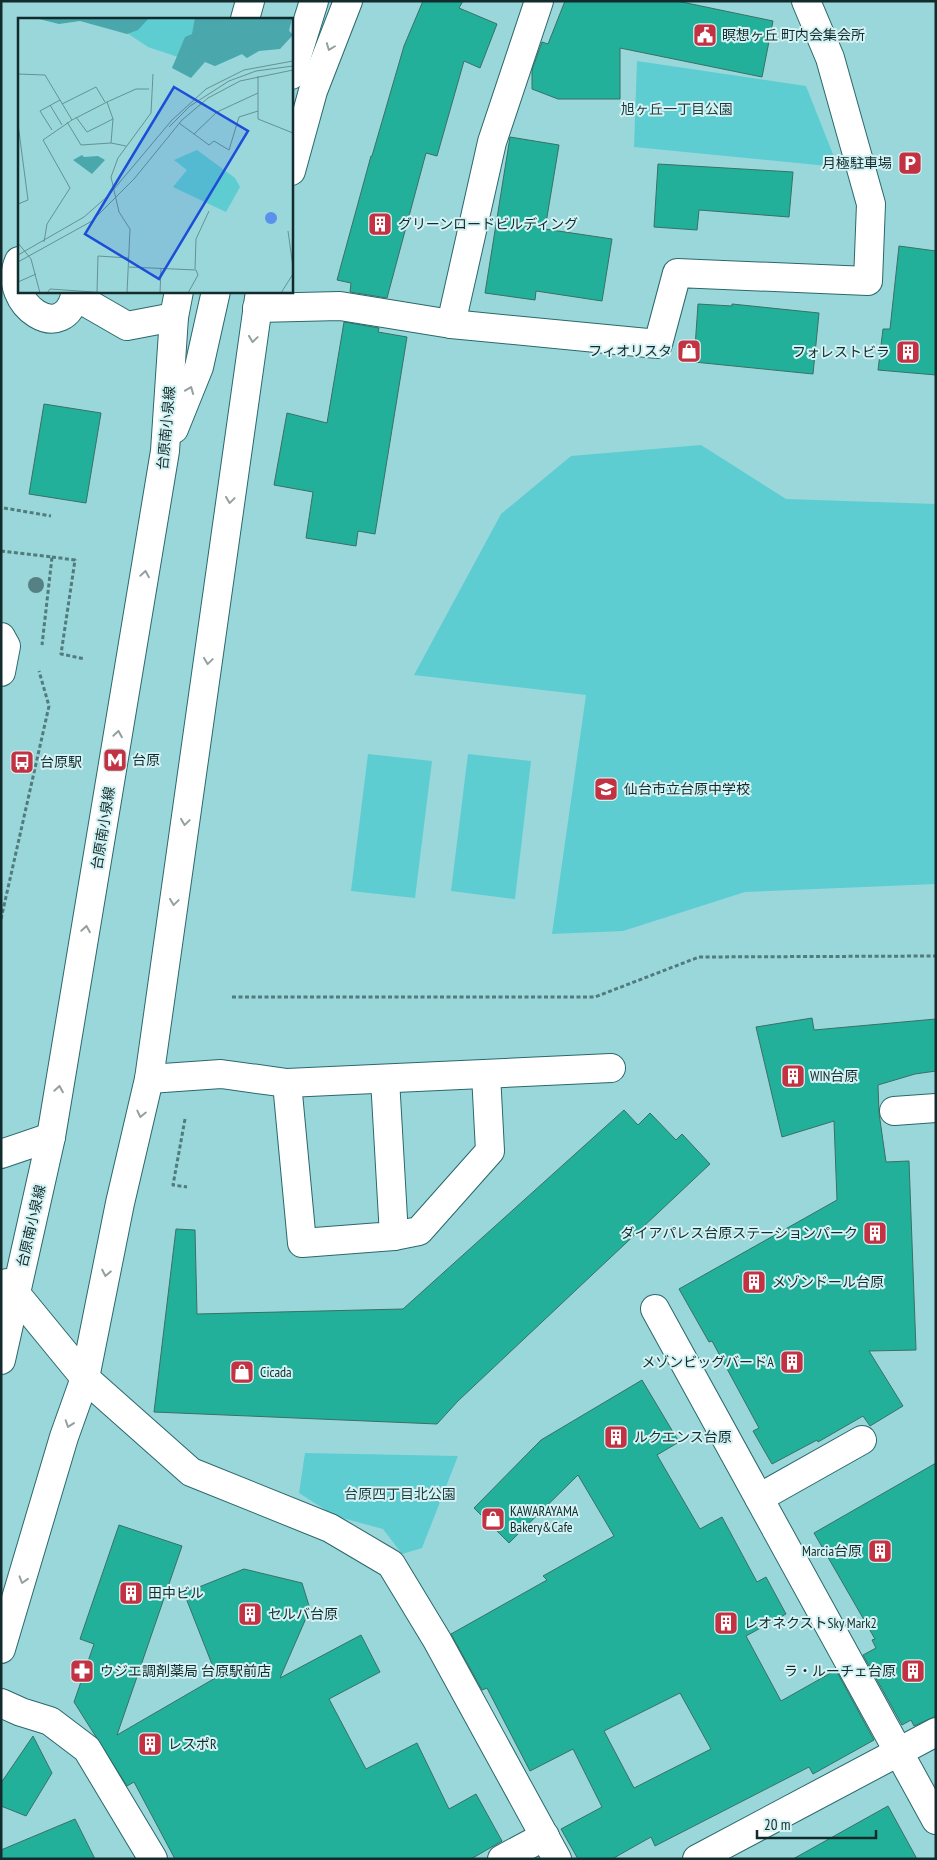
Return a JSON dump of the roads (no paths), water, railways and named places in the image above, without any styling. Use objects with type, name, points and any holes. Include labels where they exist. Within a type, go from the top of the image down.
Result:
[{"type":"street","points":[[245,18],[250,1]]},
{"type":"street","points":[[292,27],[304,1]]},
{"type":"street","points":[[292,72],[314,1]]},
{"type":"street","points":[[292,167],[313,91],[348,1]]},
{"type":"street","points":[[451,324],[492,142],[539,1]]},
{"type":"street","points":[[1,1649],[64,1437],[85,1378],[120,1203],[149,1079],[259,299],[340,306],[451,324],[658,344],[677,273],[868,281],[871,204],[830,58],[806,1]]},
{"type":"street","points":[[18,262],[9,276],[8,287],[14,304],[27,315],[38,319],[50,318],[60,314],[75,293],[128,326],[177,304]]},
{"type":"street","points":[[166,451],[199,368],[216,292]]},
{"type":"street","name":"台原南小泉線","points":[[1,1360],[9,1285],[51,1137],[166,451],[177,304]]},
{"type":"street","points":[[1,637],[6,646],[1,672]]},
{"type":"street","points":[[149,1079],[221,1074],[287,1083],[611,1068]]},
{"type":"street","points":[[287,1083],[302,1243],[394,1236],[419,1231],[490,1151],[486,1074]]},
{"type":"street","points":[[385,1079],[394,1236]]},
{"type":"street","points":[[894,1111],[936,1108]]},
{"type":"street","points":[[1,1154],[51,1137]]},
{"type":"street","points":[[9,1285],[85,1378],[191,1472],[330,1528],[391,1564],[438,1640],[551,1847],[502,1859]]},
{"type":"street","points":[[655,1309],[936,1820]]},
{"type":"street","points":[[759,1498],[862,1440]]},
{"type":"street","points":[[1,1703],[21,1712],[50,1721],[87,1749],[153,1859]]},
{"type":"street","points":[[697,1859],[936,1732]]},
{"type":"place","name":"瞑想ヶ丘 町内会集会所","points":[[705,35]]},
{"type":"place","name":"月極駐車場","points":[[910,163]]},
{"type":"place","name":"グリーンロードビルディング","points":[[380,224]]},
{"type":"place","name":"フィオリスタ","points":[[689,351]]},
{"type":"place","name":"フォレストビラ","points":[[908,352]]},
{"type":"place","name":"台原","points":[[115,760]]},
{"type":"place","name":"台原駅","points":[[22,762]]},
{"type":"place","name":"仙台市立台原中学校","points":[[606,789]]},
{"type":"place","name":"WIN台原","points":[[793,1076]]},
{"type":"place","name":"ダイアパレス台原ステーションパーク","points":[[875,1233]]},
{"type":"place","name":"メゾンドール台原","points":[[754,1282]]},
{"type":"place","name":"メゾンビッグバードA","points":[[792,1362]]},
{"type":"place","name":"Cicada","points":[[242,1372]]},
{"type":"place","name":"ルクエンス台原","points":[[616,1437]]},
{"type":"place","name":"KAWARAYAMA Bakery&Cafe","points":[[493,1519]]},
{"type":"place","name":"Marcia台原","points":[[880,1551]]},
{"type":"place","name":"田中ビル","points":[[131,1593]]},
{"type":"place","name":"セルバ台原","points":[[250,1614]]},
{"type":"place","name":"レオネクストSky Mark2","points":[[726,1623]]},
{"type":"place","name":"ウジエ調剤薬局 台原駅前店","points":[[82,1671]]},
{"type":"place","name":"ラ・ルーチェ台原","points":[[913,1671]]},
{"type":"place","name":"レスポR","points":[[150,1744]]},
{"type":"park label","name":"旭ヶ丘一丁目公園","points":[[677,109]]},
{"type":"park label","name":"台原四丁目北公園","points":[[400,1494]]}]
